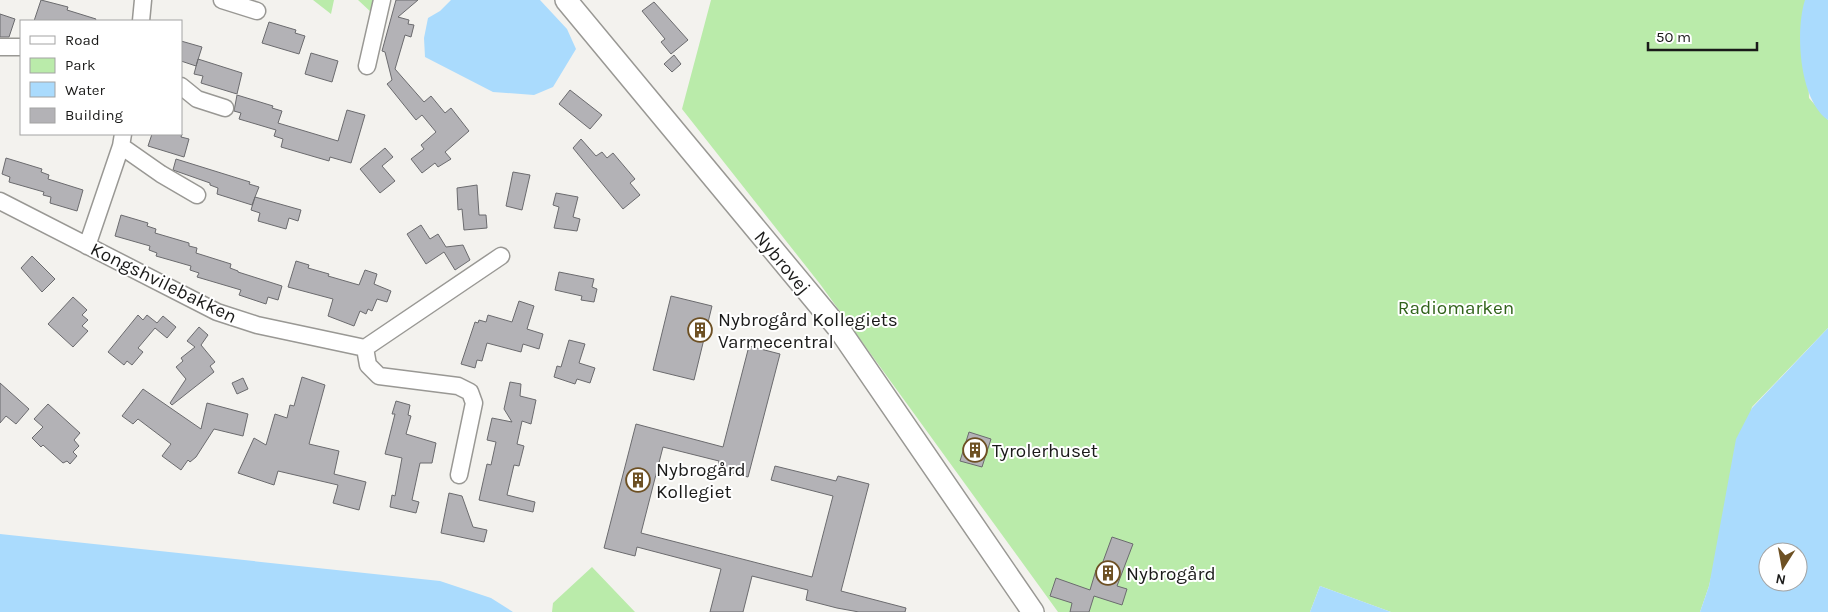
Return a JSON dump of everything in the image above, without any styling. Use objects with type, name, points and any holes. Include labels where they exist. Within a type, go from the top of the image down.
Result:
[{"type":"street","points":[[141,20],[143,0]]},
{"type":"street","points":[[222,0],[257,11]]},
{"type":"street","points":[[368,66],[382,0]]},
{"type":"street","name":"Nybrovej","points":[[566,0],[838,329],[1032,612]]},
{"type":"street","points":[[0,48],[20,46]]},
{"type":"street","points":[[182,87],[197,99],[225,108]]},
{"type":"street","points":[[87,246],[122,140],[161,174],[198,195]]},
{"type":"street","name":"Kongshvilebakken","points":[[0,201],[228,316],[257,325],[365,348]]},
{"type":"street","points":[[459,474],[474,403],[470,392],[458,386],[379,376],[368,365],[365,348],[501,256]]},
{"type":"green space","points":[[313,0],[334,0],[331,14]]},
{"type":"green space","points":[[358,0],[375,0],[372,13]]},
{"type":"green space","name":"Radiomarken","points":[[711,0],[1805,0],[1809,98],[1828,120],[1828,328],[1752,407],[1709,586],[1700,612],[1391,612],[1320,586],[1310,612],[1058,612],[820,284],[682,109]]},
{"type":"green space","points":[[592,567],[635,612],[552,612],[553,603]]},
{"type":"water","points":[[451,0],[540,0],[567,29],[576,49],[553,87],[534,95],[493,92],[425,57],[424,38],[428,18],[440,11]]},
{"type":"water","points":[[1805,0],[1828,0],[1828,120],[1818,110],[1805,81],[1800,46],[1800,29]]},
{"type":"water","points":[[1828,328],[1828,612],[1700,612],[1709,586],[1736,439],[1752,408]]},
{"type":"water","points":[[0,534],[440,581],[491,598],[513,612],[0,612]]},
{"type":"water","points":[[1320,586],[1391,612],[1310,612]]},
{"type":"building","points":[[41,0],[68,7],[67,10],[96,19],[96,20],[34,20]]},
{"type":"building","points":[[396,0],[418,0],[398,17],[409,20],[408,24],[414,25],[411,37],[405,35],[395,69],[424,102],[431,96],[445,113],[451,108],[469,131],[445,152],[451,159],[438,167],[435,163],[422,173],[411,159],[424,149],[421,145],[436,132],[422,115],[416,120],[387,84],[392,80],[385,52],[382,51]]},
{"type":"building","points":[[654,2],[688,40],[671,54],[661,42],[665,39],[642,11]]},
{"type":"building","points":[[0,14],[15,19],[9,37],[0,37]]},
{"type":"building","points":[[269,22],[296,30],[295,33],[305,36],[299,54],[262,43]]},
{"type":"building","points":[[182,41],[202,47],[196,66],[182,61]]},
{"type":"building","points":[[311,53],[338,61],[332,82],[305,74]]},
{"type":"building","points":[[674,55],[681,64],[672,72],[664,64]]},
{"type":"building","points":[[198,59],[242,73],[237,94],[201,83],[203,76],[194,74]]},
{"type":"building","points":[[570,90],[602,115],[590,129],[559,104]]},
{"type":"building","points":[[237,95],[273,106],[272,108],[282,111],[278,123],[338,141],[347,110],[365,115],[351,163],[330,157],[329,161],[281,147],[283,139],[274,136],[276,130],[239,119],[241,113],[234,111]]},
{"type":"building","points":[[152,135],[182,135],[181,137],[189,139],[184,157],[148,146]]},
{"type":"building","points":[[581,139],[596,156],[602,152],[607,158],[613,153],[635,179],[630,183],[640,195],[623,209],[573,148]]},
{"type":"building","points":[[385,148],[393,157],[382,166],[395,181],[380,193],[360,169]]},
{"type":"building","points":[[6,158],[42,169],[41,172],[49,175],[48,179],[83,190],[77,211],[50,203],[51,197],[43,195],[44,192],[9,182],[10,177],[2,174]]},
{"type":"building","points":[[176,159],[250,182],[249,184],[259,187],[252,205],[217,194],[218,188],[210,185],[210,183],[173,170]]},
{"type":"building","points":[[513,172],[530,175],[522,210],[506,206]]},
{"type":"building","points":[[477,185],[479,215],[486,215],[487,228],[464,230],[462,209],[458,210],[457,188]]},
{"type":"building","points":[[556,193],[578,197],[573,217],[580,219],[577,231],[554,228],[559,207],[553,205]]},
{"type":"building","points":[[255,197],[301,210],[298,221],[289,218],[286,229],[258,221],[260,213],[251,210]]},
{"type":"building","points":[[121,215],[148,223],[147,226],[156,229],[155,233],[189,243],[189,246],[197,248],[196,253],[231,264],[230,268],[238,272],[282,286],[278,300],[268,297],[266,304],[239,295],[241,290],[197,277],[199,273],[190,270],[191,266],[156,256],[157,253],[149,250],[150,246],[115,236]]},
{"type":"building","points":[[421,225],[430,239],[438,234],[446,247],[463,245],[470,260],[455,270],[444,252],[426,264],[407,234]]},
{"type":"building","points":[[32,256],[55,279],[42,292],[21,268]]},
{"type":"building","points":[[296,261],[309,265],[308,268],[329,274],[328,276],[359,285],[365,270],[377,274],[374,284],[391,291],[387,302],[377,299],[372,311],[368,309],[366,314],[360,311],[354,326],[328,316],[333,299],[288,287]]},
{"type":"building","points":[[559,272],[594,279],[592,287],[597,289],[594,302],[581,300],[582,296],[555,290]]},
{"type":"building","name":"Nybrogård Kollegiets Varmecentral","points":[[671,296],[712,306],[694,380],[653,370]]},
{"type":"building","points":[[73,297],[87,310],[82,315],[88,320],[82,326],[88,331],[73,347],[48,324]]},
{"type":"building","points":[[519,301],[534,306],[527,329],[543,334],[539,349],[523,344],[521,352],[487,343],[482,361],[477,360],[475,368],[461,364],[475,322],[478,323],[479,320],[486,322],[488,315],[512,322]]},
{"type":"building","points":[[138,315],[143,320],[147,315],[157,323],[163,316],[176,327],[167,338],[155,328],[138,348],[143,352],[132,365],[127,361],[124,365],[108,352]]},
{"type":"building","points":[[199,327],[208,335],[201,345],[215,362],[210,366],[214,372],[172,405],[170,403],[186,379],[176,367],[183,361],[181,358],[195,347],[187,341]]},
{"type":"building","points":[[569,340],[585,344],[579,363],[595,368],[590,383],[577,379],[575,384],[554,377],[557,366],[561,367]]},
{"type":"building","name":"Nybrogård Kollegiet","points":[[749,346],[780,354],[748,477],[717,469],[719,461],[663,447],[641,533],[812,577],[833,496],[771,480],[775,466],[836,481],[838,476],[869,484],[841,591],[906,608],[905,612],[859,612],[837,608],[806,600],[808,590],[752,576],[743,612],[710,612],[721,569],[637,547],[635,556],[604,548],[636,424],[723,447]]},
{"type":"building","points":[[302,377],[325,385],[309,444],[339,451],[334,474],[366,482],[359,510],[333,503],[338,485],[278,471],[274,485],[238,473],[254,438],[266,445],[275,414],[287,418],[290,405],[294,406]]},
{"type":"building","points":[[243,378],[248,389],[237,394],[232,383]]},
{"type":"building","points":[[510,382],[521,384],[520,396],[536,400],[531,424],[522,421],[517,444],[524,446],[519,466],[514,465],[507,495],[535,502],[533,512],[479,500],[487,464],[491,465],[496,442],[487,440],[492,418],[512,422],[504,409]]},
{"type":"building","points":[[0,383],[29,409],[16,424],[6,416],[0,423]]},
{"type":"building","points":[[143,389],[201,429],[207,403],[248,414],[243,436],[214,429],[196,457],[190,462],[188,460],[181,470],[162,456],[171,444],[138,419],[133,424],[122,416]]},
{"type":"building","points":[[396,401],[410,405],[408,415],[411,416],[406,434],[436,443],[432,463],[420,463],[412,500],[419,502],[416,513],[390,507],[392,495],[395,496],[402,458],[385,454],[395,414],[392,414]]},
{"type":"building","points":[[48,404],[80,433],[74,440],[79,446],[73,452],[77,456],[70,464],[67,461],[63,463],[32,438],[43,427],[34,419]]},
{"type":"building","name":"Tyrolerhuset","points":[[969,432],[991,439],[982,467],[960,461]]},
{"type":"building","points":[[449,493],[462,496],[473,527],[487,530],[484,542],[441,533]]},
{"type":"building","name":"Nybrogård","points":[[1112,537],[1133,544],[1117,586],[1127,589],[1122,605],[1094,596],[1089,612],[1070,612],[1072,603],[1050,596],[1056,578],[1090,590],[1096,570],[1101,567]]},
{"type":"place","name":"Nybrogård Kollegiets Varmecentral","points":[[700,330]]},
{"type":"place","name":"Tyrolerhuset","points":[[975,450]]},
{"type":"place","name":"Nybrogård Kollegiet","points":[[638,480]]},
{"type":"place","name":"Nybrogård","points":[[1108,573]]}]
